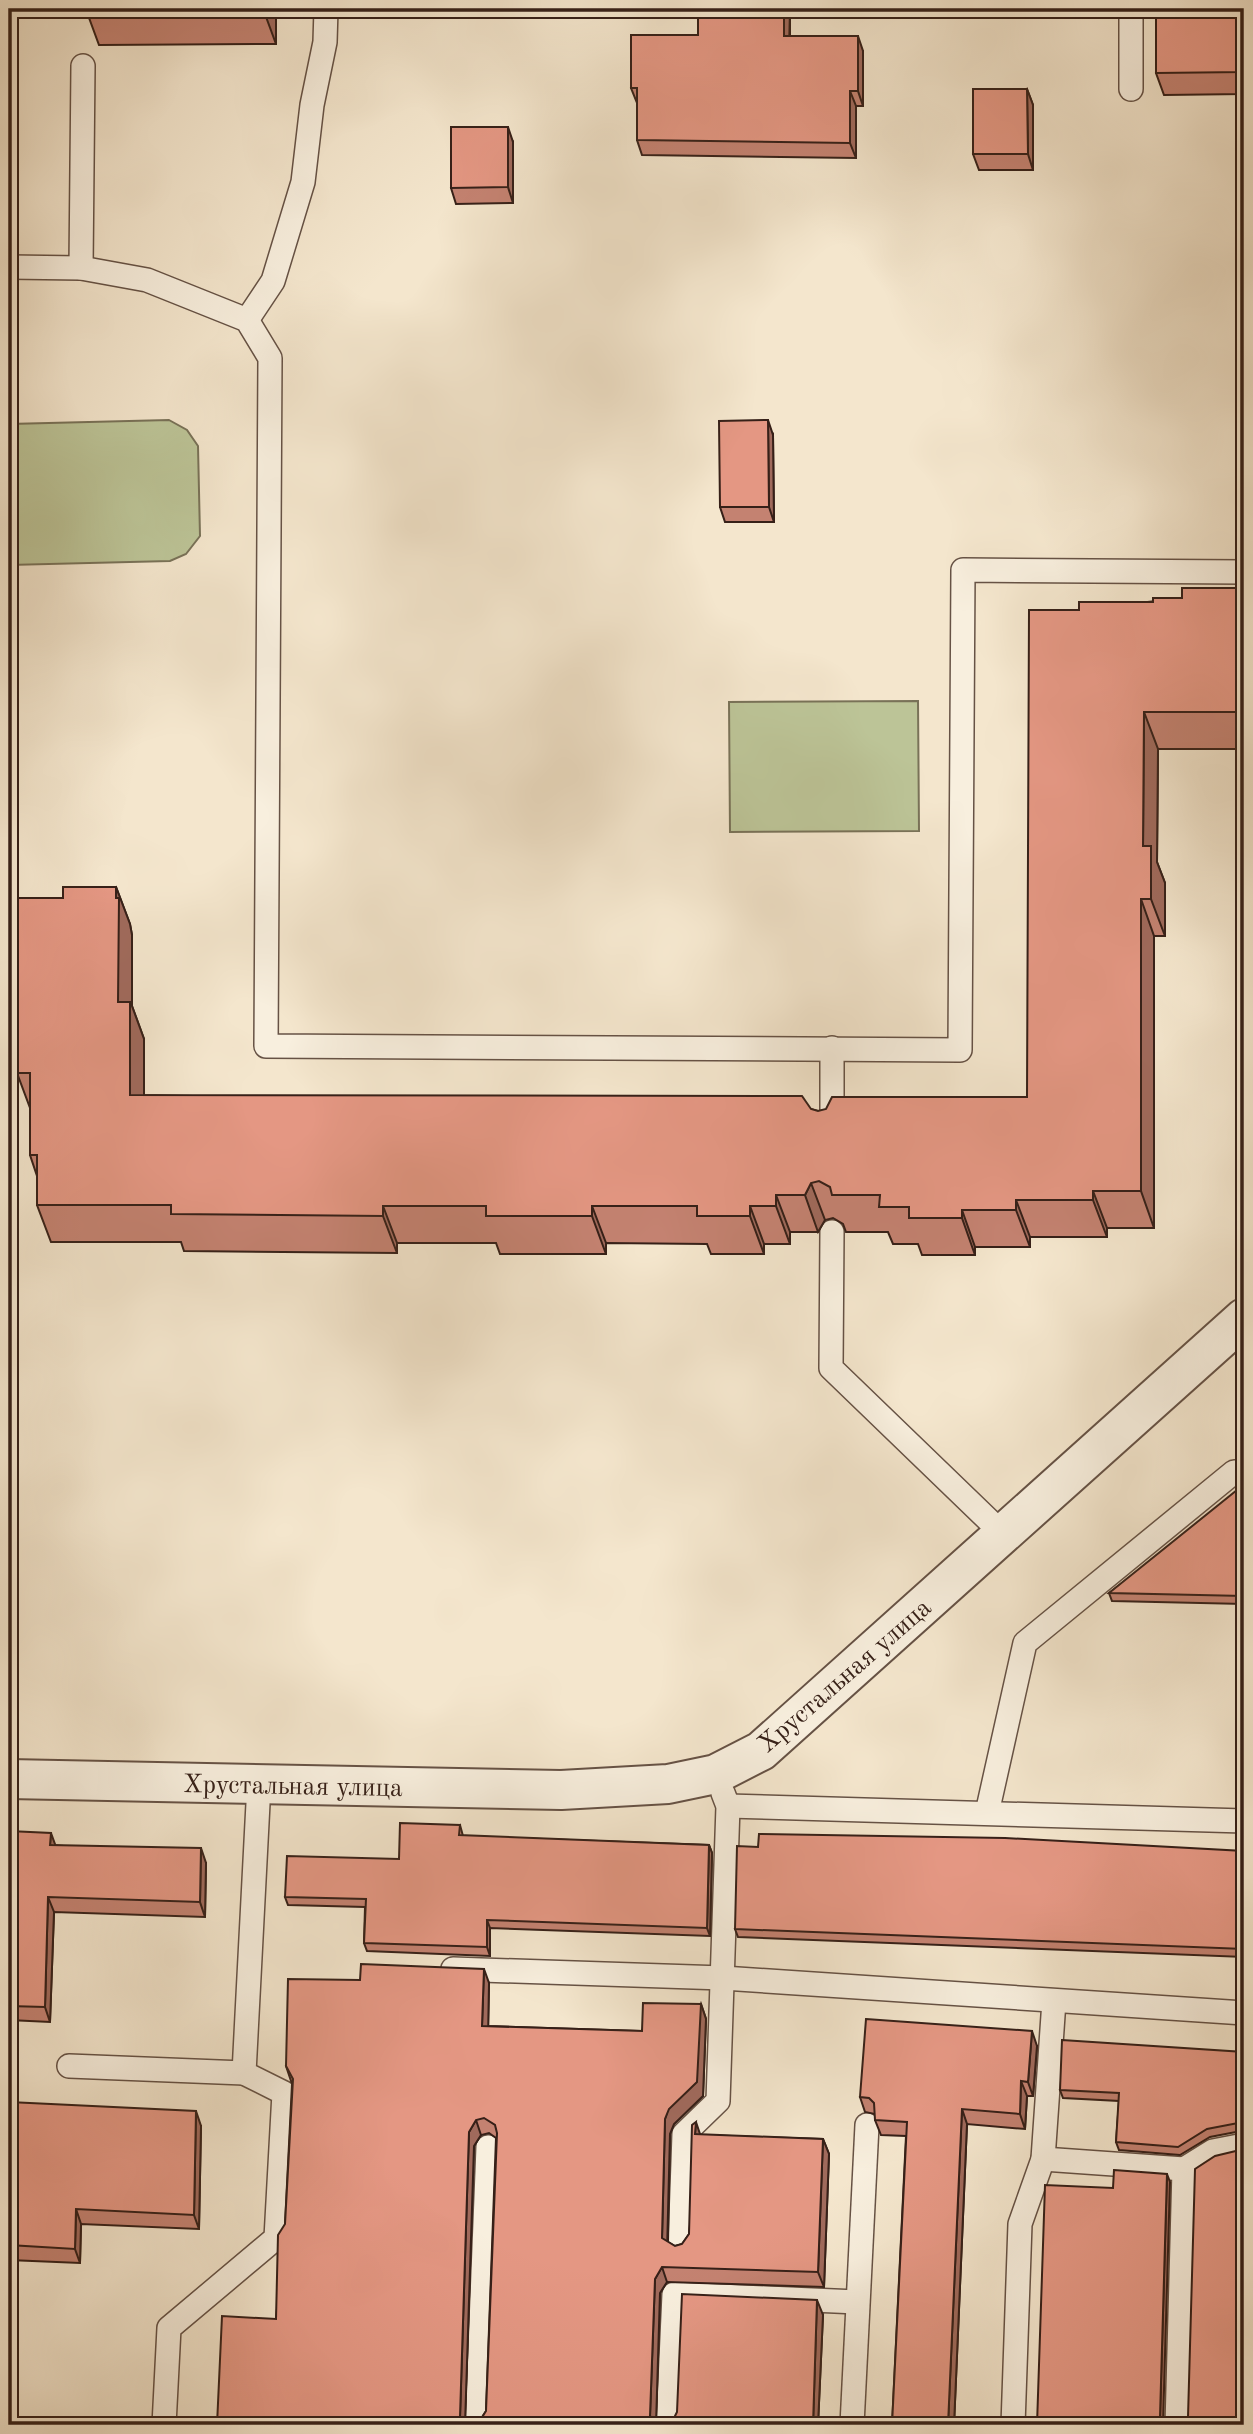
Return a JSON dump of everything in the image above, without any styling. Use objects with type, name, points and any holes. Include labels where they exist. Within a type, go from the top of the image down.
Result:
[{"type":"street","name":"Хрустальная улица","points":[[9,1779],[561,1790],[668,1784],[722,1790],[761,1751],[1244,1318]]},
{"type":"lane","points":[[247,320],[273,281],[303,182],[312,105],[325,42],[326,9]]},
{"type":"lane","points":[[1131,9],[1131,89]]},
{"type":"lane","points":[[81,268],[83,66]]},
{"type":"lane","points":[[9,267],[81,268],[147,281],[247,320],[270,358],[266,1046],[960,1050],[963,570],[1244,572]]},
{"type":"lane","points":[[832,1048],[832,1134]]},
{"type":"lane","points":[[832,1232],[831,1368],[1003,1534]]},
{"type":"lane","points":[[986,1813],[1025,1643],[1234,1472],[1244,1472]]},
{"type":"lane","points":[[244,2073],[259,1784]]},
{"type":"lane","points":[[680,2247],[684,2134],[718,2101],[723,1978],[722,1790],[986,1813],[1244,1821]]},
{"type":"lane","points":[[431,1968],[723,1978],[1244,2013]]},
{"type":"lane","points":[[1013,2425],[1020,2224],[1043,2159],[1054,2001]]},
{"type":"lane","points":[[69,2066],[244,2073],[284,2093],[276,2238],[169,2328],[164,2425]]},
{"type":"lane","points":[[852,2425],[867,2125]]},
{"type":"lane","points":[[1043,2159],[1184,2169],[1213,2151],[1244,2145]]},
{"type":"lane","points":[[477,2425],[488,2147]]},
{"type":"lane","points":[[1177,2425],[1184,2169]]},
{"type":"lane","points":[[668,2425],[674,2294],[858,2302]]},
{"type":"green space","points":[[169,420],[187,430],[198,446],[200,536],[186,554],[170,561],[9,565],[9,424]]},
{"type":"green space","points":[[918,701],[919,831],[730,832],[729,702]]},
{"type":"building","points":[[88,9],[265,9],[265,14],[88,15]]},
{"type":"building","points":[[698,9],[784,9],[784,36],[858,36],[858,91],[850,91],[850,143],[637,140],[637,88],[631,88],[631,35],[698,35]]},
{"type":"building","points":[[1156,9],[1244,9],[1244,72],[1156,73]]},
{"type":"building","points":[[973,89],[1027,89],[1028,154],[973,154]]},
{"type":"building","points":[[451,127],[508,127],[508,187],[451,188]]},
{"type":"building","points":[[768,420],[769,507],[720,507],[719,421]]},
{"type":"building","points":[[1182,588],[1244,588],[1244,712],[1144,712],[1143,846],[1151,846],[1151,899],[1141,899],[1141,1191],[1093,1191],[1093,1200],[1016,1200],[1016,1210],[962,1210],[962,1218],[909,1218],[909,1207],[879,1207],[880,1195],[832,1195],[830,1187],[819,1181],[811,1183],[805,1195],[776,1195],[776,1206],[750,1206],[750,1216],[697,1216],[697,1206],[592,1206],[592,1216],[486,1216],[486,1206],[383,1206],[383,1216],[171,1214],[171,1205],[37,1205],[37,1155],[30,1155],[30,1073],[17,1073],[17,1021],[9,1021],[9,977],[17,977],[18,898],[63,898],[63,887],[116,887],[116,898],[119,898],[118,1002],[130,1002],[130,1095],[802,1096],[811,1109],[818,1111],[826,1109],[832,1097],[1027,1097],[1029,610],[1079,610],[1079,602],[1153,602],[1153,598],[1182,598]]},
{"type":"building","points":[[1237,1490],[1244,1490],[1244,1596],[1109,1593]]},
{"type":"building","points":[[400,1823],[460,1825],[459,1835],[709,1845],[707,1928],[487,1920],[487,1947],[364,1943],[366,1899],[285,1897],[287,1856],[399,1859]]},
{"type":"building","points":[[9,1831],[51,1833],[50,1845],[201,1848],[200,1902],[48,1897],[45,2007],[9,2006]]},
{"type":"building","points":[[759,1834],[1005,1838],[1244,1851],[1244,1949],[735,1929],[737,1846],[758,1847]]},
{"type":"building","points":[[361,1964],[484,1969],[482,2026],[642,2031],[643,2003],[701,2004],[697,2082],[669,2109],[665,2119],[662,2238],[675,2246],[682,2244],[689,2234],[692,2125],[696,2122],[695,2134],[823,2139],[818,2272],[662,2267],[655,2279],[650,2416],[663,2424],[674,2418],[677,2412],[682,2294],[817,2300],[813,2425],[217,2425],[222,2316],[276,2319],[278,2235],[285,2224],[293,2079],[286,2066],[288,1979],[360,1980]],"holes":[[[484,2118],[495,2125],[497,2133],[486,2411],[479,2422],[470,2424],[460,2417],[469,2132],[476,2120]]]},
{"type":"building","points":[[866,2019],[1032,2031],[1028,2082],[1021,2081],[1020,2114],[962,2109],[948,2425],[892,2425],[907,2122],[875,2120],[874,2103],[869,2098],[860,2097]]},
{"type":"building","points":[[1062,2040],[1244,2052],[1244,2125],[1238,2123],[1207,2129],[1178,2147],[1116,2142],[1119,2093],[1060,2090]]},
{"type":"building","points":[[9,2102],[196,2111],[194,2215],[76,2209],[75,2249],[9,2245]]},
{"type":"building","points":[[1244,2149],[1244,2425],[1185,2425],[1188,2417],[1195,2169],[1215,2156]]},
{"type":"building","points":[[1114,2170],[1167,2174],[1160,2417],[1165,2425],[1037,2425],[1045,2185],[1113,2188]]}]
